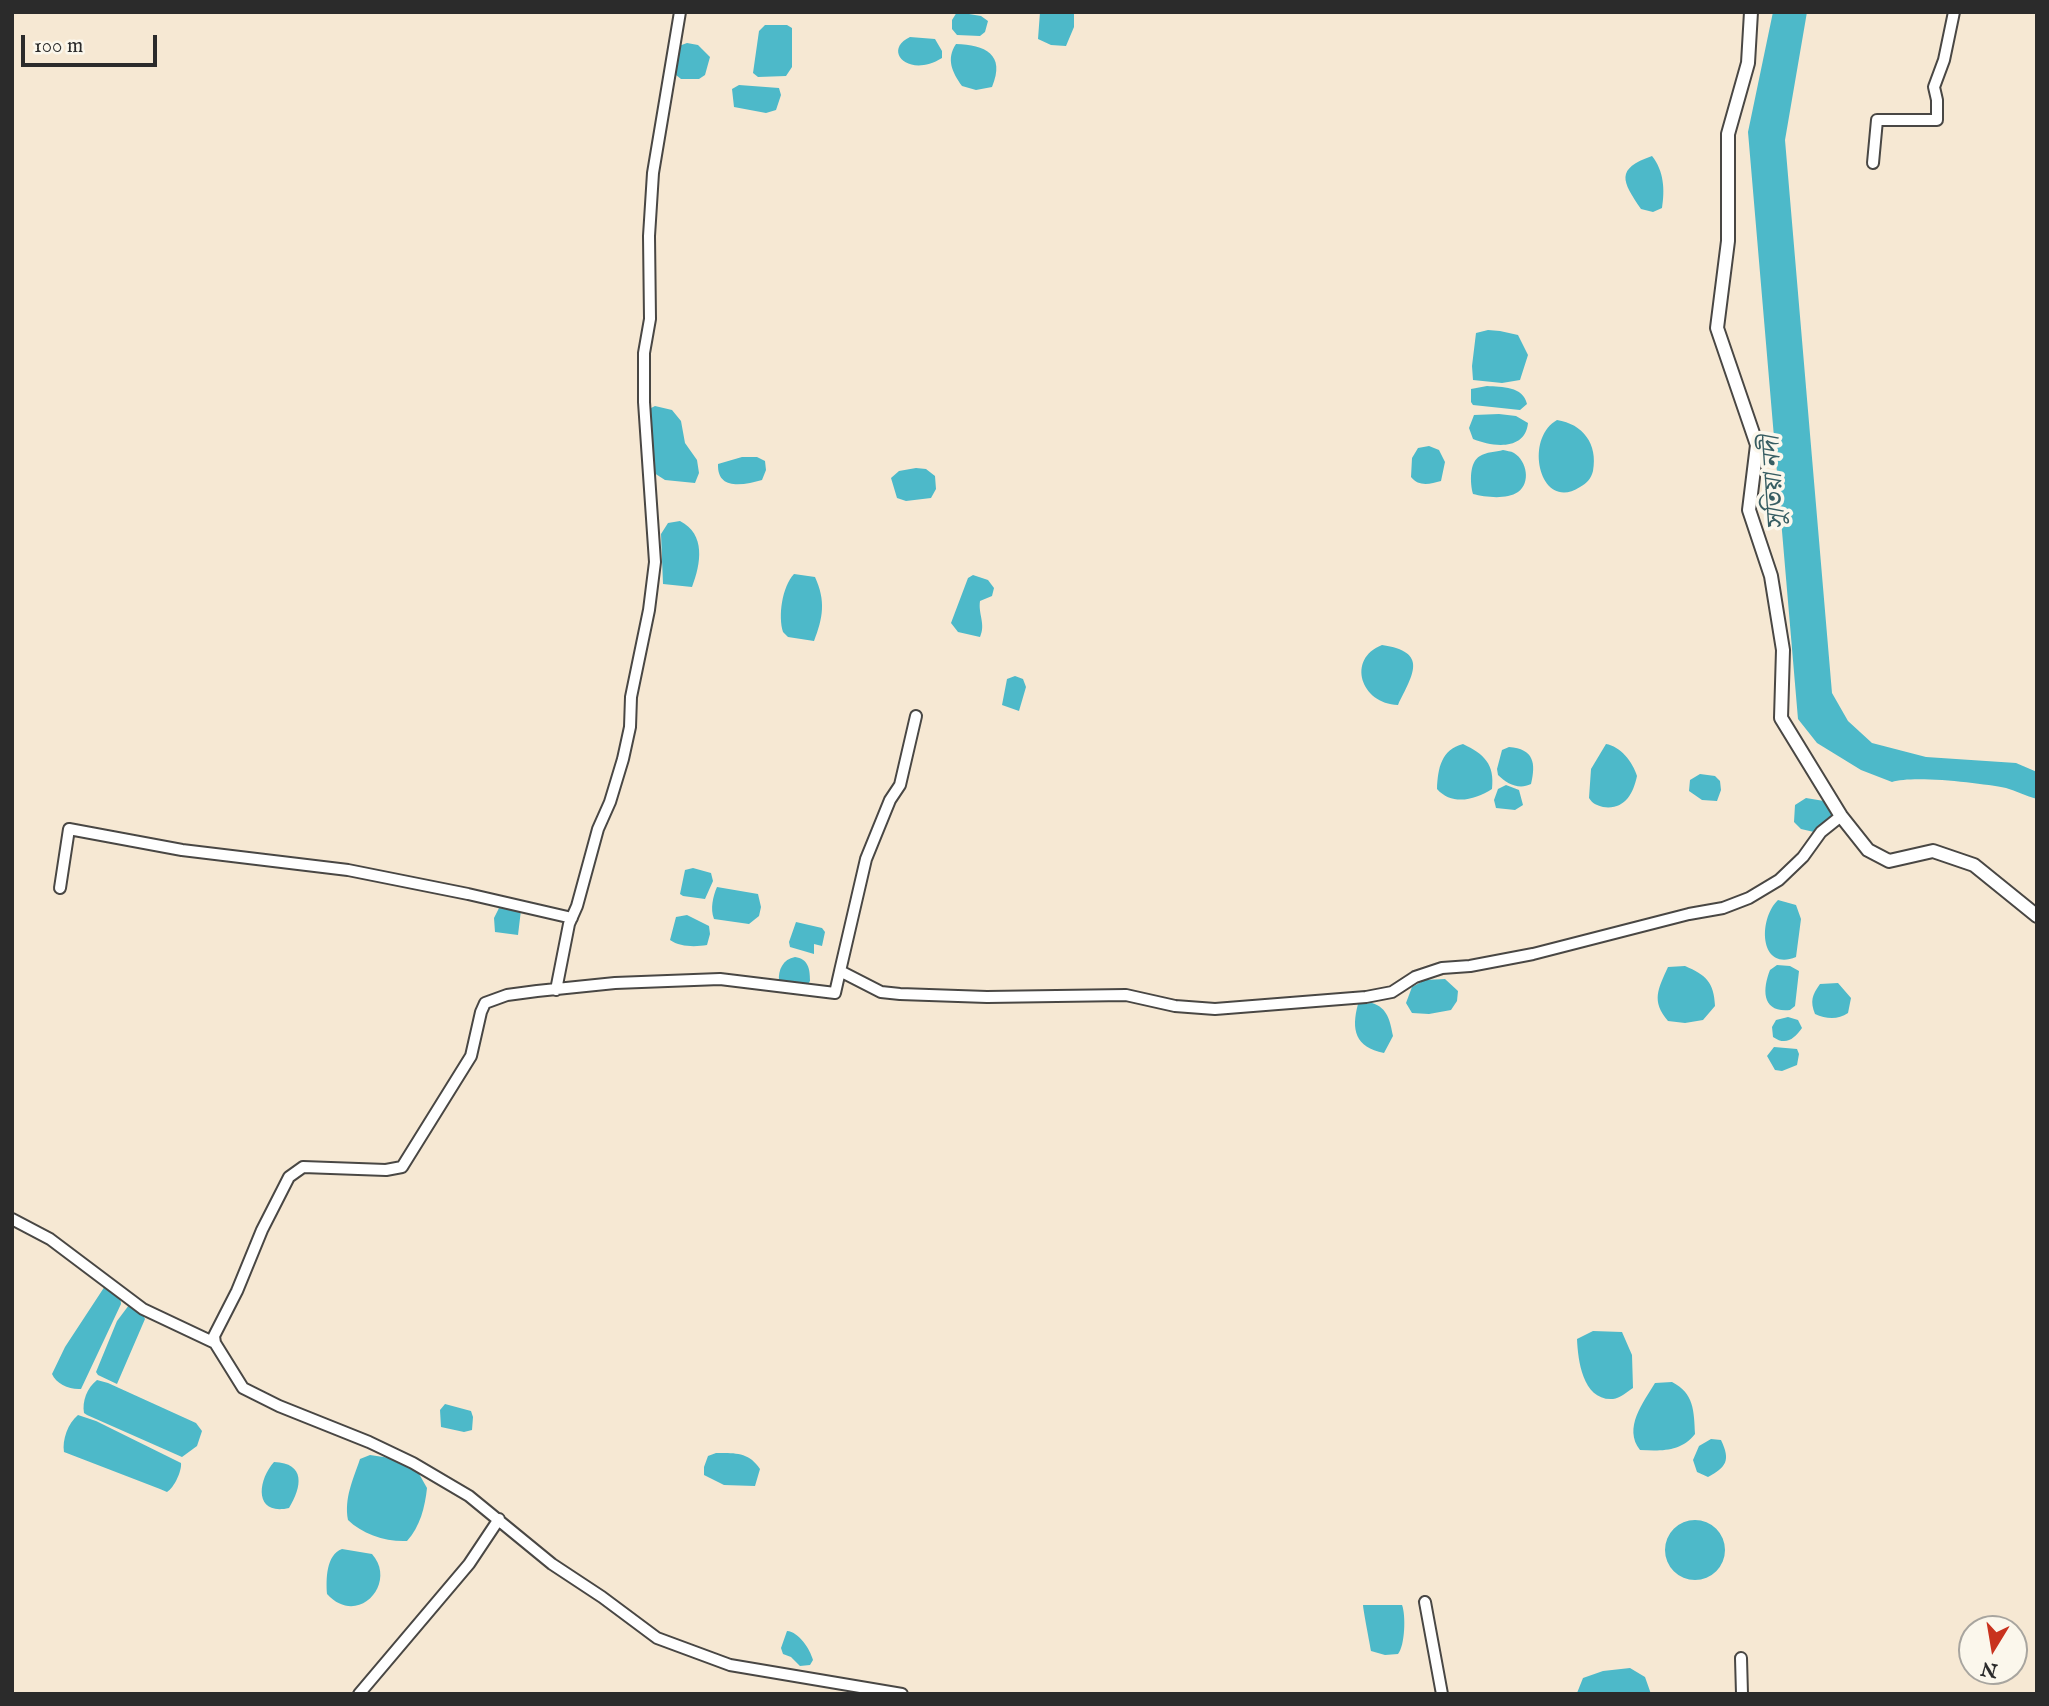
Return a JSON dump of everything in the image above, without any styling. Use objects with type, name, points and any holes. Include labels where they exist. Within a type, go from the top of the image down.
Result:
[{"type":"street","points":[[556,990],[572,918],[598,829],[610,802],[623,759],[630,727],[631,697],[649,610],[655,562],[644,402],[644,353],[650,318],[649,236],[653,173],[680,12]]},
{"type":"street","points":[[1751,12],[1748,63],[1728,134],[1728,242],[1717,328],[1757,445],[1749,510],[1771,576],[1783,650],[1781,718],[1841,816],[1868,850],[1889,861],[1933,851],[1974,865],[2037,916]]},
{"type":"street","points":[[1873,163],[1877,120],[1937,120],[1934,86],[1944,60],[1954,12]]},
{"type":"street","points":[[902,1694],[730,1665],[657,1639],[602,1597],[552,1564],[469,1496],[413,1462],[290,1411],[243,1388],[215,1343],[214,1336],[289,1177],[303,1167],[386,1170],[402,1167],[471,1056],[485,1003],[507,995],[615,983],[720,979],[835,993],[866,859],[890,800],[900,785],[916,716]]},
{"type":"street","points":[[841,971],[881,992],[900,994],[1126,995],[1175,1006],[1215,1009],[1366,997],[1392,992],[1415,977],[1442,968],[1470,966],[1533,954],[1689,914],[1723,908],[1749,898],[1779,880],[1803,857],[1821,832],[1841,816]]},
{"type":"street","points":[[60,888],[69,829],[182,850],[348,870],[572,918]]},
{"type":"street","points":[[12,1219],[50,1239],[143,1309],[215,1343]]},
{"type":"street","points":[[359,1694],[469,1563],[499,1519]]},
{"type":"street","points":[[1425,1602],[1442,1694]]},
{"type":"street","points":[[1741,1658],[1742,1694]]},
{"type":"water","points":[[957,12],[981,16],[988,21],[985,32],[980,36],[957,35],[952,29],[952,20]]},
{"type":"water","points":[[1040,12],[1074,12],[1074,27],[1066,46],[1051,45],[1038,39]]},
{"type":"water","points":[[1773,12],[1807,12],[1785,140],[1832,693],[1848,721],[1872,743],[1926,757],[2016,763],[2037,772],[2037,799],[2006,788],[1964,782],[1915,779],[1892,782],[1861,770],[1817,743],[1798,719],[1748,132]]},
{"type":"water","points":[[765,25],[787,25],[792,28],[792,67],[786,76],[758,77],[753,73],[759,31]]},
{"type":"water","points":[[910,37],[935,39],[942,51],[942,58],[930,64],[919,65],[903,60],[898,49],[902,42]]},
{"type":"water","points":[[687,43],[698,45],[710,57],[705,75],[699,79],[681,79],[676,75],[679,46]]},
{"type":"water","points":[[956,44],[984,49],[990,54],[996,66],[992,87],[976,90],[962,86],[955,76],[951,60]]},
{"type":"water","points":[[739,85],[779,88],[781,95],[776,110],[766,113],[734,107],[732,89]]},
{"type":"water","points":[[1652,156],[1659,168],[1663,188],[1662,208],[1653,212],[1641,209],[1626,183],[1627,171]]},
{"type":"water","points":[[1488,330],[1518,335],[1528,355],[1520,380],[1502,383],[1473,380],[1476,333]]},
{"type":"water","points":[[1487,386],[1517,391],[1527,404],[1520,410],[1473,405],[1471,389]]},
{"type":"water","points":[[655,406],[672,410],[681,421],[685,443],[697,460],[699,473],[695,483],[665,480],[651,471],[649,409]]},
{"type":"water","points":[[1474,415],[1516,416],[1528,423],[1521,438],[1498,445],[1473,439],[1469,428]]},
{"type":"water","points":[[1557,420],[1581,431],[1591,444],[1593,452],[1590,479],[1580,487],[1566,492],[1555,490],[1546,482],[1539,456],[1547,429]]},
{"type":"water","points":[[1429,446],[1439,450],[1445,462],[1441,481],[1429,484],[1411,477],[1412,458],[1418,448]]},
{"type":"water","points":[[1503,450],[1514,453],[1522,461],[1526,478],[1522,488],[1513,495],[1502,497],[1473,494],[1471,473],[1476,459]]},
{"type":"water","points":[[742,457],[757,457],[765,461],[766,470],[762,480],[733,484],[722,479],[718,464]]},
{"type":"water","points":[[926,469],[935,476],[936,489],[931,498],[906,501],[897,498],[891,478],[899,471]]},
{"type":"water","points":[[680,521],[694,534],[698,542],[698,569],[692,587],[663,584],[661,534],[668,523]]},
{"type":"water","points":[[794,574],[815,577],[821,594],[820,625],[814,641],[788,637],[783,632],[782,602]]},
{"type":"water","points":[[973,575],[988,580],[994,588],[992,596],[980,601],[980,637],[958,632],[951,623],[968,578]]},
{"type":"water","points":[[1382,645],[1397,648],[1412,659],[1412,674],[1398,705],[1385,703],[1375,697],[1363,680],[1361,670],[1364,660]]},
{"type":"water","points":[[1015,676],[1023,679],[1026,687],[1019,711],[1002,705],[1007,679]]},
{"type":"water","points":[[1463,744],[1482,756],[1492,773],[1492,789],[1464,800],[1450,798],[1437,789],[1440,767],[1445,755]]},
{"type":"water","points":[[1606,744],[1625,756],[1637,776],[1626,800],[1610,807],[1597,805],[1589,798],[1591,769]]},
{"type":"water","points":[[1509,747],[1524,751],[1531,758],[1531,784],[1513,785],[1498,775],[1502,750]]},
{"type":"water","points":[[1700,774],[1715,776],[1720,781],[1721,790],[1717,801],[1702,800],[1689,791],[1690,780]]},
{"type":"water","points":[[1506,785],[1519,790],[1523,805],[1515,810],[1496,808],[1494,800],[1498,789]]},
{"type":"water","points":[[1806,798],[1824,801],[1832,815],[1814,832],[1801,829],[1794,822],[1795,805]]},
{"type":"water","points":[[693,868],[711,873],[713,881],[705,899],[680,894],[685,870]]},
{"type":"water","points":[[717,887],[758,894],[761,907],[759,916],[749,924],[714,919],[712,903]]},
{"type":"water","points":[[1778,900],[1796,905],[1801,919],[1796,957],[1784,960],[1769,951],[1766,941],[1767,919]]},
{"type":"water","points":[[499,908],[521,910],[518,935],[495,932],[494,918]]},
{"type":"water","points":[[687,915],[709,926],[707,945],[688,946],[670,940],[676,917]]},
{"type":"water","points":[[796,922],[822,928],[825,932],[822,946],[814,944],[814,954],[790,947],[789,942]]},
{"type":"water","points":[[795,957],[803,960],[809,968],[810,981],[806,987],[779,981],[782,966]]},
{"type":"water","points":[[1777,965],[1790,966],[1799,971],[1795,1006],[1790,1010],[1774,1008],[1766,999],[1767,978],[1770,970]]},
{"type":"water","points":[[1685,966],[1708,980],[1715,1006],[1703,1020],[1685,1023],[1668,1021],[1659,1007],[1659,988],[1668,967]]},
{"type":"water","points":[[1445,979],[1458,991],[1457,1001],[1451,1010],[1429,1014],[1412,1013],[1406,1003],[1412,987],[1425,980]]},
{"type":"water","points":[[1838,983],[1851,998],[1848,1013],[1832,1018],[1815,1014],[1813,998],[1820,984]]},
{"type":"water","points":[[1372,1003],[1382,1008],[1391,1025],[1393,1036],[1384,1053],[1361,1042],[1356,1029],[1358,1004]]},
{"type":"water","points":[[1788,1017],[1798,1020],[1802,1028],[1789,1040],[1778,1040],[1773,1037],[1772,1027],[1776,1020]]},
{"type":"water","points":[[1774,1047],[1797,1049],[1797,1065],[1782,1071],[1775,1070],[1767,1056]]},
{"type":"water","points":[[105,1286],[120,1295],[121,1304],[81,1389],[68,1387],[57,1381],[52,1374],[65,1347]]},
{"type":"water","points":[[129,1305],[142,1313],[145,1319],[117,1384],[96,1372],[117,1321]]},
{"type":"water","points":[[1593,1331],[1622,1332],[1632,1355],[1633,1388],[1613,1399],[1595,1394],[1581,1368],[1577,1339]]},
{"type":"water","points":[[97,1380],[196,1423],[202,1431],[197,1446],[182,1457],[87,1415],[84,1413],[85,1399],[90,1387]]},
{"type":"water","points":[[1672,1382],[1689,1397],[1695,1434],[1677,1447],[1640,1450],[1633,1433],[1640,1407],[1655,1383]]},
{"type":"water","points":[[445,1404],[471,1411],[472,1430],[464,1432],[441,1427],[440,1410]]},
{"type":"water","points":[[78,1415],[96,1421],[181,1463],[179,1475],[172,1487],[167,1492],[64,1452],[66,1432]]},
{"type":"water","points":[[1711,1439],[1721,1440],[1726,1458],[1723,1466],[1708,1477],[1697,1472],[1693,1460],[1699,1446]]},
{"type":"water","points":[[716,1453],[746,1456],[756,1463],[760,1469],[755,1486],[724,1485],[704,1475],[708,1456]]},
{"type":"water","points":[[370,1455],[390,1458],[418,1472],[427,1488],[421,1516],[407,1541],[375,1536],[348,1520],[347,1504],[352,1482],[360,1459]]},
{"type":"water","points":[[274,1462],[284,1463],[296,1471],[297,1492],[289,1508],[278,1509],[264,1502],[264,1478]]},
{"type":"water","points":[[1695,1520],[1712,1525],[1720,1533],[1725,1550],[1720,1567],[1712,1575],[1695,1580],[1678,1575],[1670,1567],[1665,1550],[1670,1533],[1678,1525]]},
{"type":"water","points":[[342,1549],[372,1554],[379,1565],[377,1588],[371,1598],[362,1604],[351,1606],[339,1603],[327,1594],[330,1562]]},
{"type":"water","points":[[1363,1605],[1402,1605],[1404,1630],[1398,1654],[1385,1655],[1371,1651]]},
{"type":"water","points":[[787,1631],[796,1634],[807,1646],[813,1660],[810,1665],[800,1666],[791,1657],[783,1654],[781,1648]]},
{"type":"water","points":[[1630,1668],[1645,1677],[1651,1694],[1577,1693],[1583,1678],[1603,1671]]},
{"type":"water label","name":"সুতিয়া নদী","points":[[1776,483]]}]
